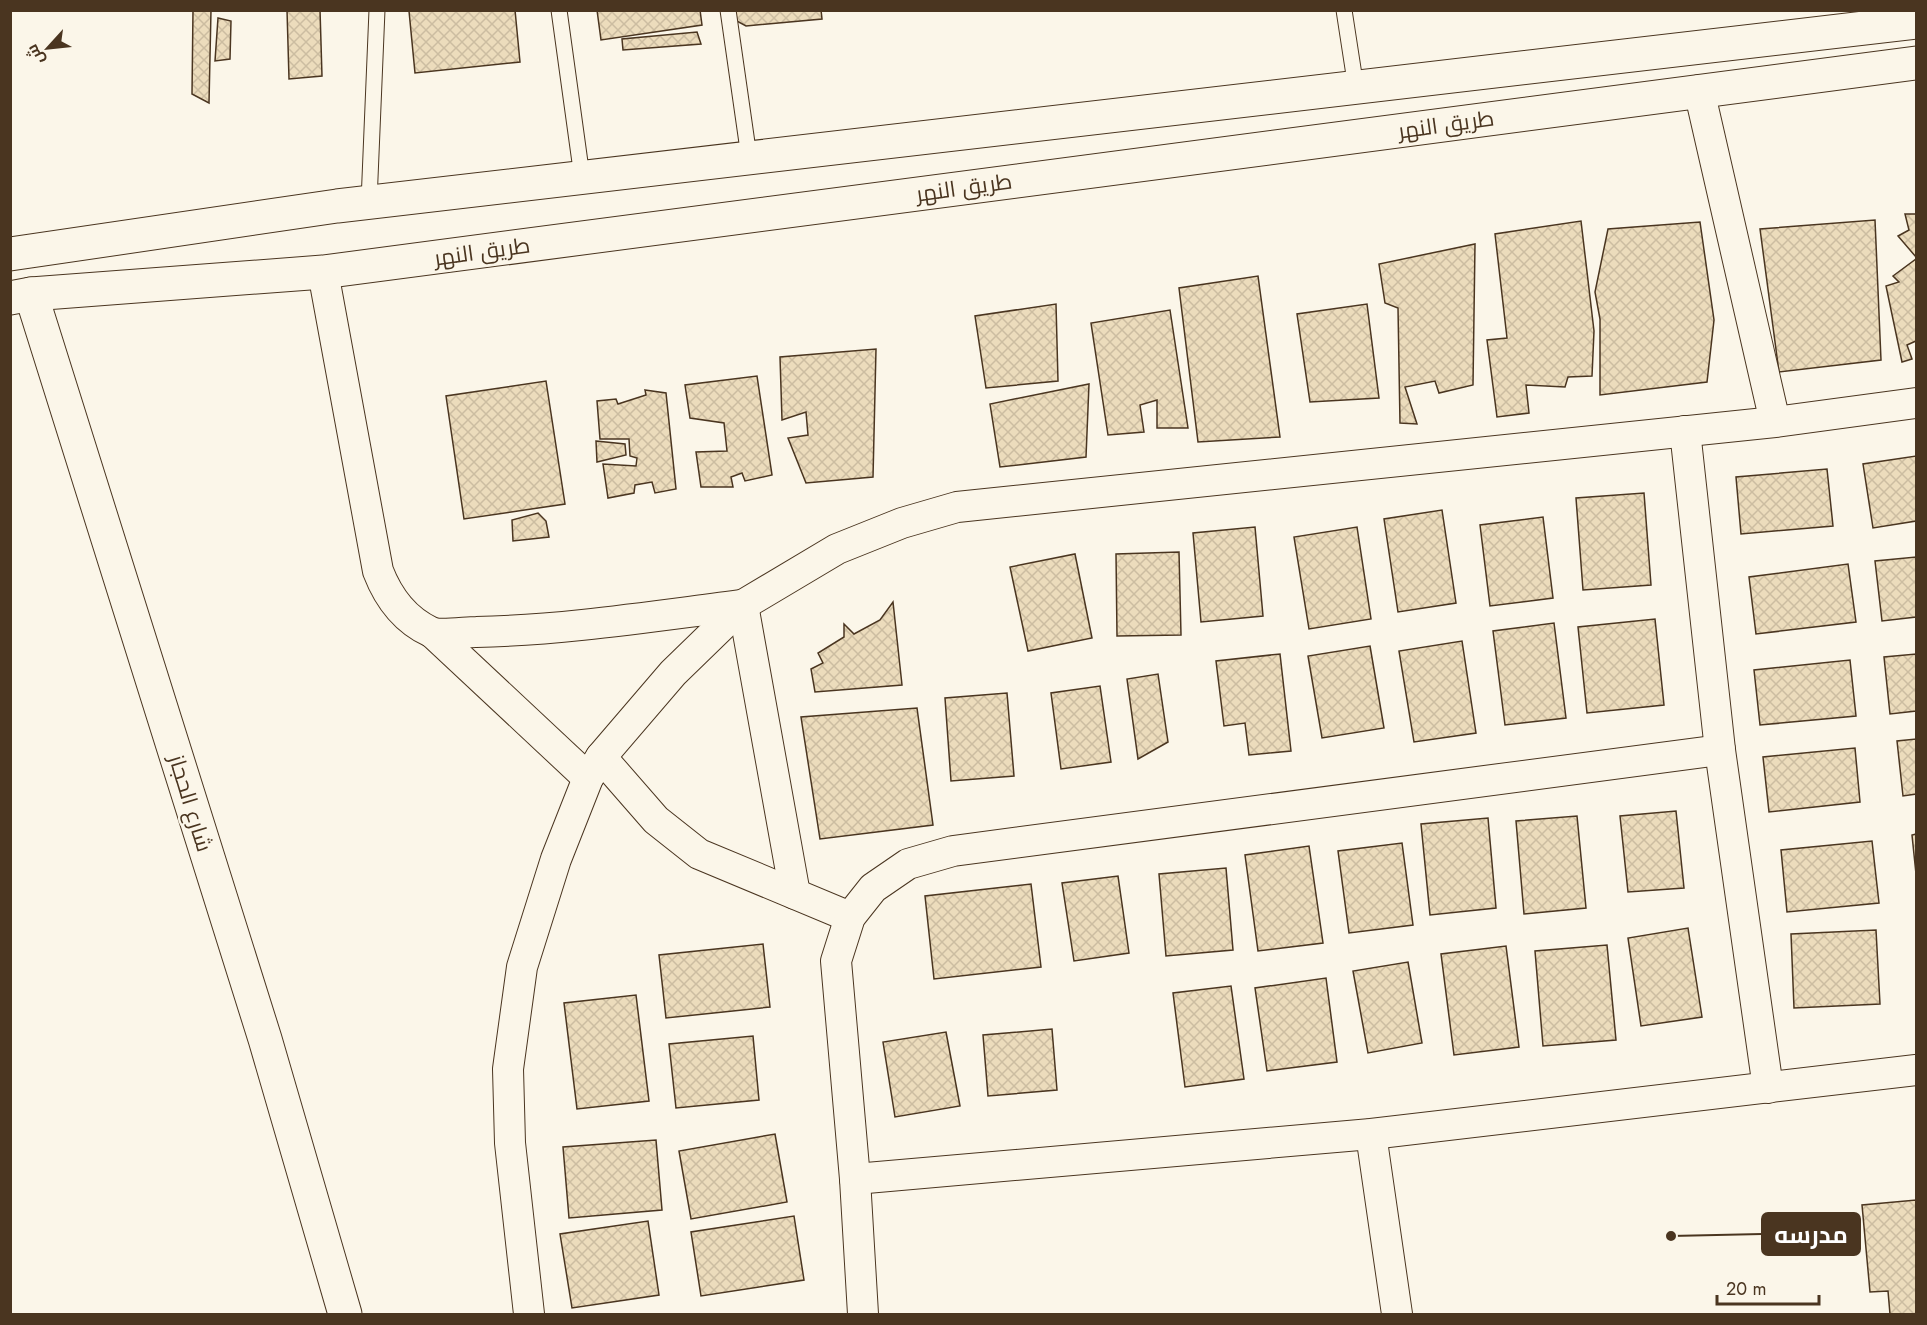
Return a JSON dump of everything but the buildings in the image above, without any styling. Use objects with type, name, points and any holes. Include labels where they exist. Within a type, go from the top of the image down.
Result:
[{"type":"main road","name":"طريق النهر","points":[[10,254],[369,202],[1917,22]]},
{"type":"main road","name":"طريق النهر","points":[[21,296],[323,272],[1917,63]]},
{"type":"main road","name":"شارع الحجاز","points":[[21,296],[261,1028],[345,1314]]},
{"type":"street","points":[[1699,90],[1775,422]]},
{"type":"street","points":[[323,272],[378,572],[386,591],[399,608],[414,622],[433,633],[699,854],[850,917]]},
{"type":"street","points":[[529,1314],[510,1143],[508,1069],[522,967],[556,859],[594,768],[673,673],[743,605],[837,549],[902,523],[957,507],[1775,422],[1917,403]]},
{"type":"street","points":[[1685,431],[1720,750],[1768,1088]]},
{"type":"street","points":[[433,633],[528,631],[743,605]]},
{"type":"street","points":[[743,605],[795,894]]},
{"type":"street","points":[[863,1314],[855,1179],[836,961],[850,917],[873,888],[908,864],[953,851],[1720,750]]},
{"type":"street","points":[[855,1179],[1371,1134],[1917,1070]]},
{"type":"street","points":[[1371,1134],[1397,1314]]},
{"type":"lane","points":[[369,202],[377,10]]},
{"type":"lane","points":[[559,10],[582,177]]},
{"type":"lane","points":[[728,10],[749,157]]},
{"type":"lane","points":[[1344,10],[1356,88]]},
{"type":"place","name":"مدرسه","points":[[1671,1236]]}]
